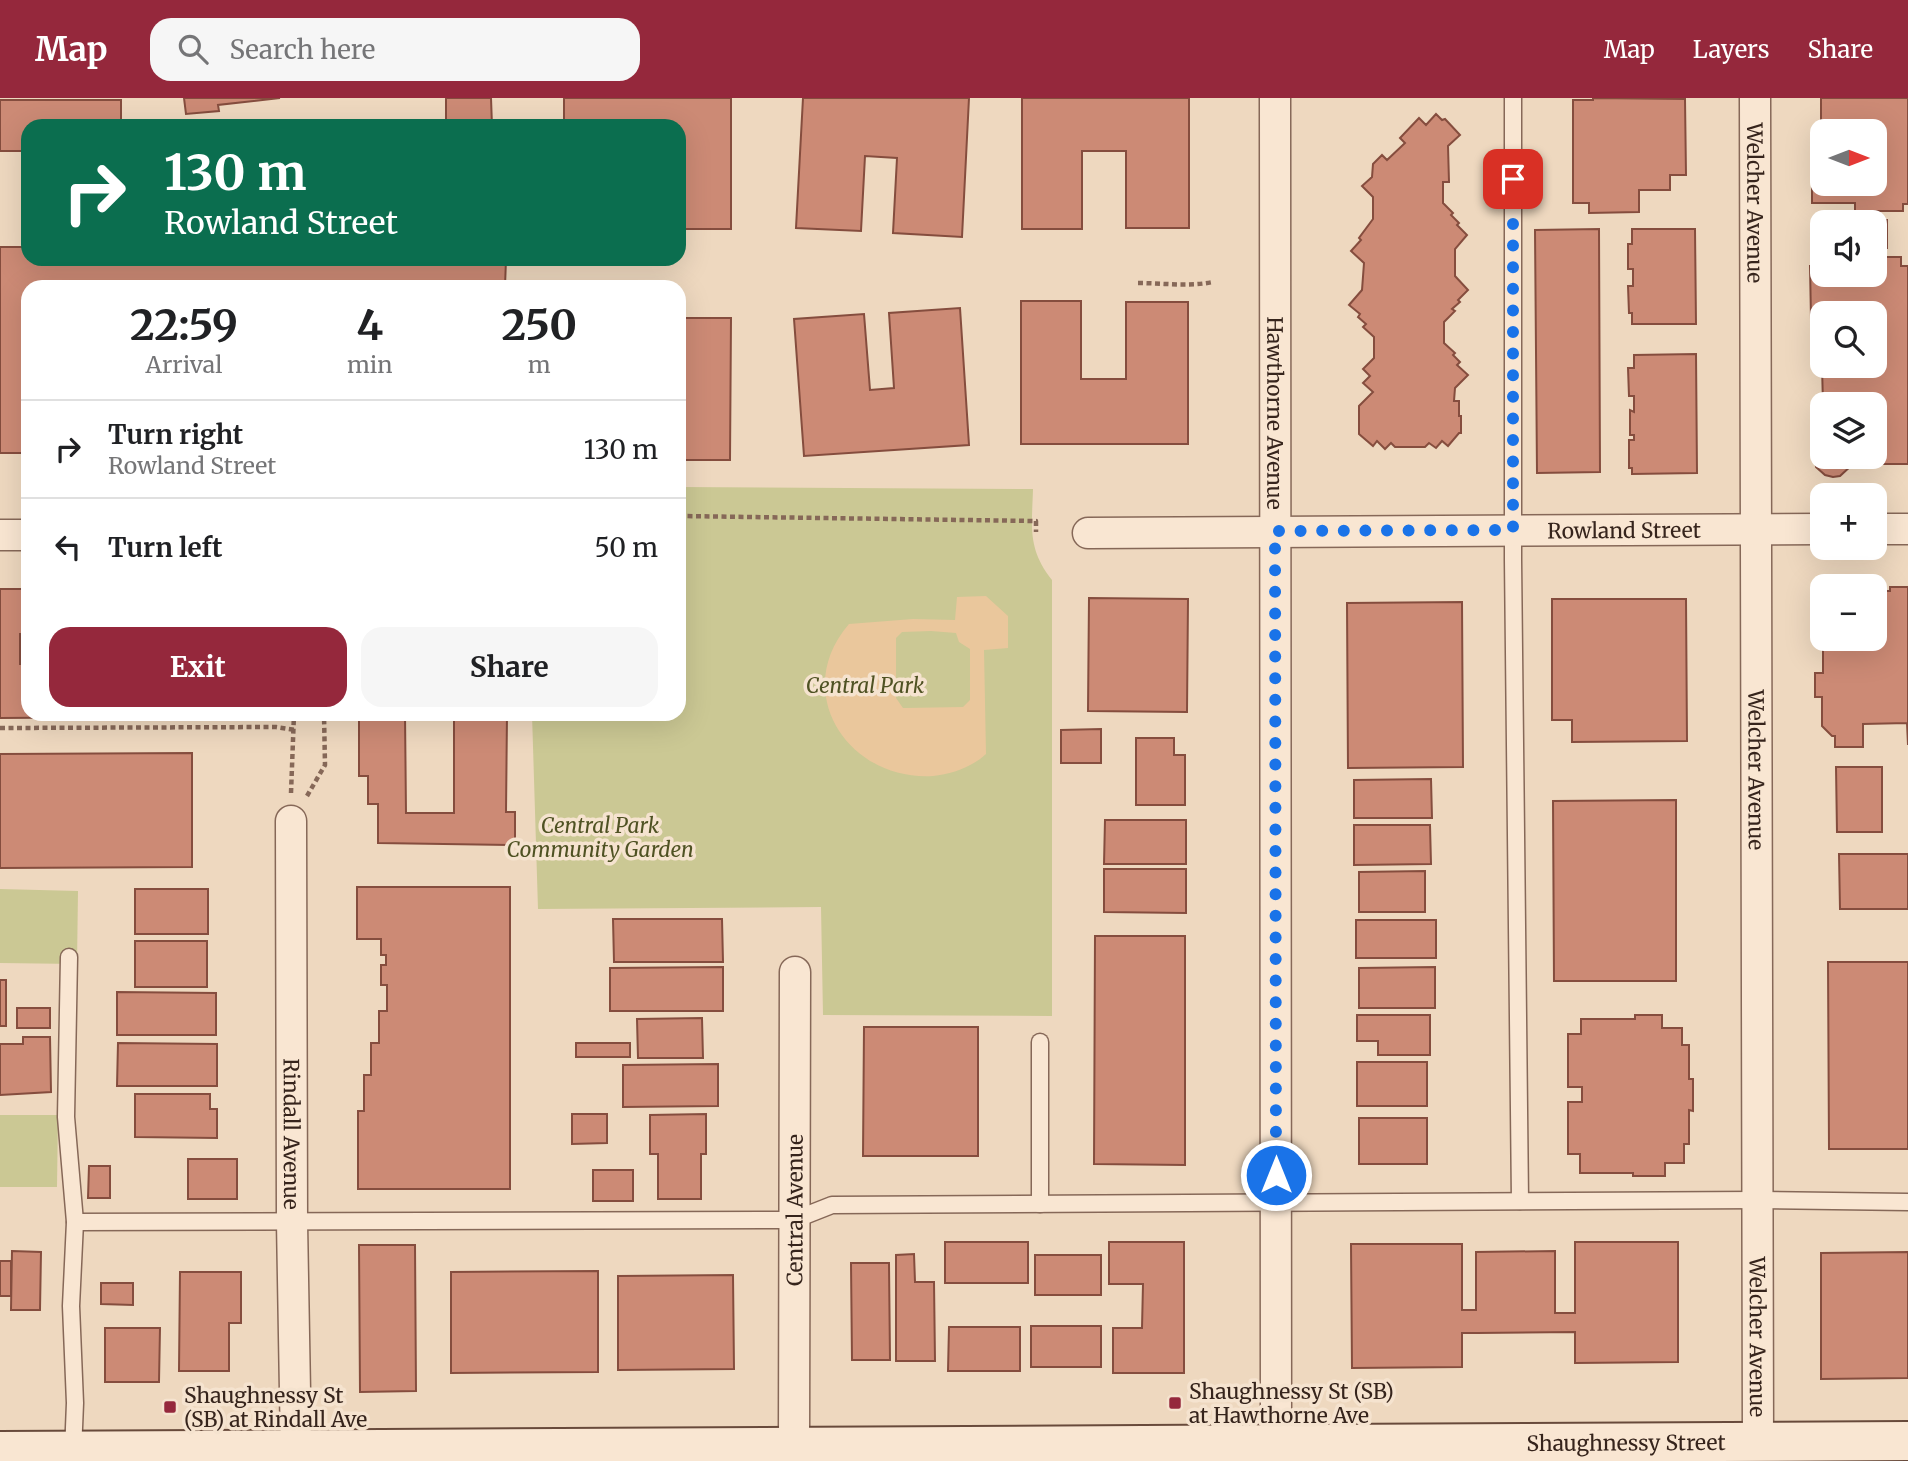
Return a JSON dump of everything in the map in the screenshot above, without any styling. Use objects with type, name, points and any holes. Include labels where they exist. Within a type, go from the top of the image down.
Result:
[{"type":"main road","name":"Shaughnessy Street","points":[[0,1451],[73,1456],[296,1448],[659,1454],[794,1446],[1142,1453],[1276,1444],[1612,1452],[1758,1442],[1908,1441]]},
{"type":"street","name":"Hawthorne Avenue","points":[[1275,98],[1276,1444]]},
{"type":"street","name":"Welcher Avenue","points":[[1755,98],[1758,1442]]},
{"type":"street","name":"Rowland Street","points":[[1088,533],[1810,529]]},
{"type":"street","points":[[1887,529],[1908,529]]},
{"type":"street","points":[[0,535],[21,535]]},
{"type":"street","name":"Rindall Avenue","points":[[291,821],[292,1222],[296,1448]]},
{"type":"street","name":"Central Avenue","points":[[794,1446],[795,972]]},
{"type":"lane","points":[[1513,98],[1513,530],[1520,1201]]},
{"type":"lane","points":[[69,957],[66,1117],[75,1222],[71,1306],[73,1456]]},
{"type":"lane","points":[[1040,1204],[1041,1042]]},
{"type":"lane","points":[[75,1222],[794,1220],[832,1205],[1758,1200],[1908,1202]]},
{"type":"path","points":[[1138,283],[1192,285],[1213,282]]},
{"type":"path","points":[[686,516],[1036,521],[1036,532]]},
{"type":"path","points":[[291,821],[294,721]]},
{"type":"path","points":[[320,775],[325,765],[324,721]]},
{"type":"path","points":[[0,728],[276,727],[295,730]]},
{"type":"green space","name":"Central Park","points":[[686,487],[1033,489],[1032,526],[1035,547],[1038,558],[1052,580],[1052,1016],[823,1015],[821,907],[538,909],[532,721],[686,721]]},
{"type":"green space","points":[[0,889],[78,891],[77,964],[0,963]]},
{"type":"green space","points":[[0,1115],[58,1115],[57,1187],[0,1187]]},
{"type":"sand","points":[[986,596],[1008,616],[1008,648],[984,650],[986,754],[961,769],[933,776],[903,774],[876,764],[854,748],[837,727],[827,703],[825,677],[832,650],[849,624],[913,619],[955,620],[957,597]],"holes":[[[902,632],[956,633],[959,642],[970,649],[970,700],[963,707],[903,708],[896,698],[896,638]]]},
{"type":"building","points":[[184,98],[280,98],[218,105],[219,111],[186,114]]},
{"type":"building","points":[[446,98],[491,98],[492,119],[446,119]]},
{"type":"building","points":[[564,98],[731,98],[731,229],[686,229],[686,119],[564,119]]},
{"type":"building","points":[[803,98],[969,98],[962,237],[893,233],[897,158],[865,156],[861,231],[796,228]]},
{"type":"building","points":[[1022,98],[1189,98],[1189,228],[1126,228],[1126,151],[1082,151],[1082,229],[1022,229]]},
{"type":"building","points":[[1821,98],[1908,98],[1908,204],[1903,204],[1903,211],[1855,210],[1855,203],[1812,203],[1812,196],[1887,196],[1887,119],[1821,119]]},
{"type":"building","points":[[1685,99],[1686,175],[1670,175],[1670,190],[1639,190],[1639,212],[1589,213],[1589,203],[1573,203],[1573,100]]},
{"type":"building","points":[[0,100],[121,100],[121,119],[21,119],[21,151],[0,151]]},
{"type":"building","points":[[1436,114],[1442,120],[1445,119],[1460,135],[1448,146],[1449,182],[1443,182],[1443,203],[1467,235],[1455,249],[1455,276],[1468,290],[1452,309],[1455,311],[1444,322],[1444,343],[1455,353],[1453,355],[1460,362],[1457,365],[1468,375],[1455,388],[1454,401],[1459,401],[1461,433],[1448,446],[1442,441],[1436,448],[1429,443],[1425,447],[1395,447],[1391,443],[1385,449],[1377,441],[1373,446],[1359,434],[1359,406],[1373,392],[1363,383],[1370,376],[1363,369],[1374,358],[1374,337],[1363,327],[1366,324],[1358,317],[1360,314],[1349,305],[1362,290],[1364,263],[1351,251],[1373,219],[1373,197],[1362,186],[1372,177],[1373,164],[1382,155],[1387,160],[1405,143],[1400,138],[1419,118],[1426,125]]},
{"type":"building","points":[[1599,229],[1600,472],[1537,473],[1535,230]]},
{"type":"building","points":[[1632,229],[1695,229],[1696,324],[1632,324],[1628,286],[1633,286],[1633,269],[1628,269],[1628,244],[1632,244]]},
{"type":"building","points":[[0,247],[21,247],[21,266],[506,266],[505,280],[21,280],[21,453],[0,453]]},
{"type":"building","points":[[1887,257],[1901,257],[1901,266],[1908,266],[1908,464],[1887,464],[1887,392],[1823,392],[1822,378],[1887,378],[1887,301],[1811,301],[1810,287],[1887,287]]},
{"type":"building","points":[[1021,301],[1081,301],[1081,379],[1126,379],[1126,302],[1188,302],[1188,444],[1021,444]]},
{"type":"building","points":[[960,308],[969,445],[804,456],[794,319],[864,314],[870,390],[894,388],[889,313]]},
{"type":"building","points":[[686,318],[731,318],[730,460],[686,460]]},
{"type":"building","points":[[1696,354],[1697,473],[1632,474],[1632,468],[1629,468],[1629,440],[1634,440],[1634,435],[1630,435],[1630,410],[1634,412],[1634,396],[1629,396],[1628,368],[1634,368],[1634,355]]},
{"type":"building","points":[[1818,469],[1848,469],[1840,476],[1825,475]]},
{"type":"building","points":[[1890,587],[1908,587],[1908,745],[1907,723],[1863,724],[1863,747],[1835,747],[1835,736],[1822,726],[1822,697],[1815,697],[1815,673],[1823,673],[1823,651],[1887,651],[1887,591],[1890,591]]},
{"type":"building","points":[[0,589],[21,589],[21,718],[0,718]]},
{"type":"building","points":[[1089,598],[1188,599],[1187,712],[1088,711]]},
{"type":"building","points":[[1552,599],[1686,599],[1687,741],[1572,742],[1572,720],[1552,720]]},
{"type":"building","points":[[1462,602],[1463,767],[1348,768],[1347,603]]},
{"type":"building","points":[[359,721],[405,721],[406,813],[454,813],[454,721],[507,721],[506,812],[515,812],[515,845],[378,843],[378,804],[368,804],[368,776],[359,776]]},
{"type":"building","points":[[1101,729],[1101,763],[1061,763],[1061,730]]},
{"type":"building","points":[[1136,738],[1174,738],[1174,755],[1185,755],[1185,805],[1136,805]]},
{"type":"building","points":[[192,753],[192,867],[0,868],[0,754]]},
{"type":"building","points":[[1836,767],[1882,767],[1882,832],[1837,832]]},
{"type":"building","points":[[1431,779],[1432,818],[1354,818],[1354,780]]},
{"type":"building","points":[[1676,800],[1676,981],[1554,981],[1553,801]]},
{"type":"building","points":[[1105,820],[1186,820],[1186,864],[1104,864]]},
{"type":"building","points":[[1354,825],[1430,825],[1431,864],[1354,865]]},
{"type":"building","points":[[1839,854],[1908,854],[1908,909],[1840,909]]},
{"type":"building","points":[[1104,869],[1186,869],[1186,913],[1104,912]]},
{"type":"building","points":[[1425,871],[1425,912],[1359,912],[1359,872]]},
{"type":"building","points":[[357,887],[510,887],[510,1189],[358,1189],[358,1111],[364,1111],[364,1075],[371,1075],[371,1043],[379,1043],[379,1011],[387,1011],[387,985],[381,985],[381,965],[386,965],[386,955],[381,955],[381,939],[357,939]]},
{"type":"building","points":[[135,889],[208,889],[208,934],[135,934]]},
{"type":"building","points":[[613,919],[722,919],[723,962],[614,962]]},
{"type":"building","points":[[1356,920],[1436,920],[1436,958],[1356,958]]},
{"type":"building","points":[[1095,936],[1185,936],[1185,1165],[1094,1164]]},
{"type":"building","points":[[135,941],[207,941],[207,987],[135,987]]},
{"type":"building","points":[[1828,962],[1908,962],[1908,1149],[1829,1149]]},
{"type":"building","points":[[723,967],[723,1011],[610,1011],[610,968]]},
{"type":"building","points":[[1435,967],[1435,1008],[1359,1008],[1359,968]]},
{"type":"building","points":[[0,980],[6,980],[6,1026],[0,1026]]},
{"type":"building","points":[[117,992],[216,993],[216,1035],[117,1035]]},
{"type":"building","points":[[17,1008],[50,1008],[50,1028],[17,1028]]},
{"type":"building","points":[[1357,1015],[1430,1015],[1430,1055],[1378,1055],[1378,1041],[1357,1041]]},
{"type":"building","points":[[1635,1015],[1662,1015],[1662,1028],[1682,1028],[1682,1045],[1689,1045],[1693,1111],[1689,1110],[1689,1144],[1684,1144],[1684,1163],[1665,1163],[1665,1176],[1580,1173],[1580,1154],[1568,1154],[1568,1102],[1582,1102],[1582,1087],[1568,1087],[1568,1034],[1581,1034],[1581,1019],[1635,1019]]},
{"type":"building","points":[[702,1018],[703,1058],[638,1058],[637,1019]]},
{"type":"building","points":[[864,1027],[978,1027],[978,1156],[863,1156]]},
{"type":"building","points":[[23,1037],[50,1037],[51,1092],[0,1095],[0,1044],[23,1044]]},
{"type":"building","points":[[118,1043],[217,1044],[217,1086],[117,1086]]},
{"type":"building","points":[[576,1043],[630,1043],[630,1057],[576,1057]]},
{"type":"building","points":[[1357,1062],[1427,1062],[1427,1106],[1357,1106]]},
{"type":"building","points":[[718,1064],[718,1106],[623,1107],[623,1065]]},
{"type":"building","points":[[135,1094],[210,1094],[210,1109],[217,1109],[217,1138],[135,1137]]},
{"type":"building","points":[[572,1114],[607,1114],[607,1143],[572,1144]]},
{"type":"building","points":[[706,1114],[706,1154],[701,1154],[701,1199],[658,1199],[658,1154],[650,1154],[650,1115]]},
{"type":"building","points":[[1359,1118],[1427,1118],[1427,1164],[1359,1164]]},
{"type":"building","points":[[188,1159],[237,1159],[237,1199],[188,1199]]},
{"type":"building","points":[[89,1166],[110,1166],[110,1198],[88,1198]]},
{"type":"building","points":[[593,1170],[633,1170],[633,1201],[593,1201]]},
{"type":"building","points":[[945,1242],[1028,1242],[1028,1283],[945,1283]]},
{"type":"building","points":[[1109,1242],[1184,1242],[1184,1373],[1113,1373],[1113,1328],[1142,1328],[1143,1284],[1109,1284]]},
{"type":"building","points":[[1575,1242],[1678,1242],[1678,1362],[1575,1363],[1575,1332],[1462,1333],[1462,1367],[1352,1368],[1351,1244],[1462,1244],[1462,1310],[1476,1310],[1476,1252],[1555,1251],[1555,1313],[1575,1313]]},
{"type":"building","points":[[359,1245],[415,1245],[416,1391],[360,1392]]},
{"type":"building","points":[[12,1251],[41,1252],[40,1310],[11,1310]]},
{"type":"building","points":[[1908,1252],[1908,1378],[1821,1379],[1821,1253]]},
{"type":"building","points":[[914,1254],[915,1282],[934,1282],[935,1361],[896,1361],[896,1255]]},
{"type":"building","points":[[1035,1255],[1101,1255],[1101,1295],[1035,1295]]},
{"type":"building","points":[[0,1261],[11,1261],[11,1296],[0,1296]]},
{"type":"building","points":[[851,1263],[889,1263],[890,1360],[852,1360]]},
{"type":"building","points":[[598,1271],[598,1372],[451,1373],[451,1272]]},
{"type":"building","points":[[180,1272],[241,1272],[241,1323],[229,1323],[229,1371],[179,1371]]},
{"type":"building","points":[[733,1275],[734,1369],[618,1370],[618,1276]]},
{"type":"building","points":[[101,1283],[133,1283],[133,1305],[101,1304]]},
{"type":"building","points":[[1031,1326],[1101,1326],[1101,1367],[1031,1367]]},
{"type":"building","points":[[949,1327],[1020,1327],[1020,1371],[948,1371]]},
{"type":"building","points":[[105,1328],[160,1328],[159,1382],[105,1382]]},
{"type":"place","name":"Shaughnessy St (SB) at Hawthorne Ave","points":[[1175,1403]]},
{"type":"place","name":"Shaughnessy St (SB) at Rindall Ave","points":[[170,1407]]},
{"type":"route","points":[[1276,1175],[1275,531],[1513,530],[1513,179]]},
{"type":"park label","name":"Central Park Community Garden","points":[[600,837]]}]
